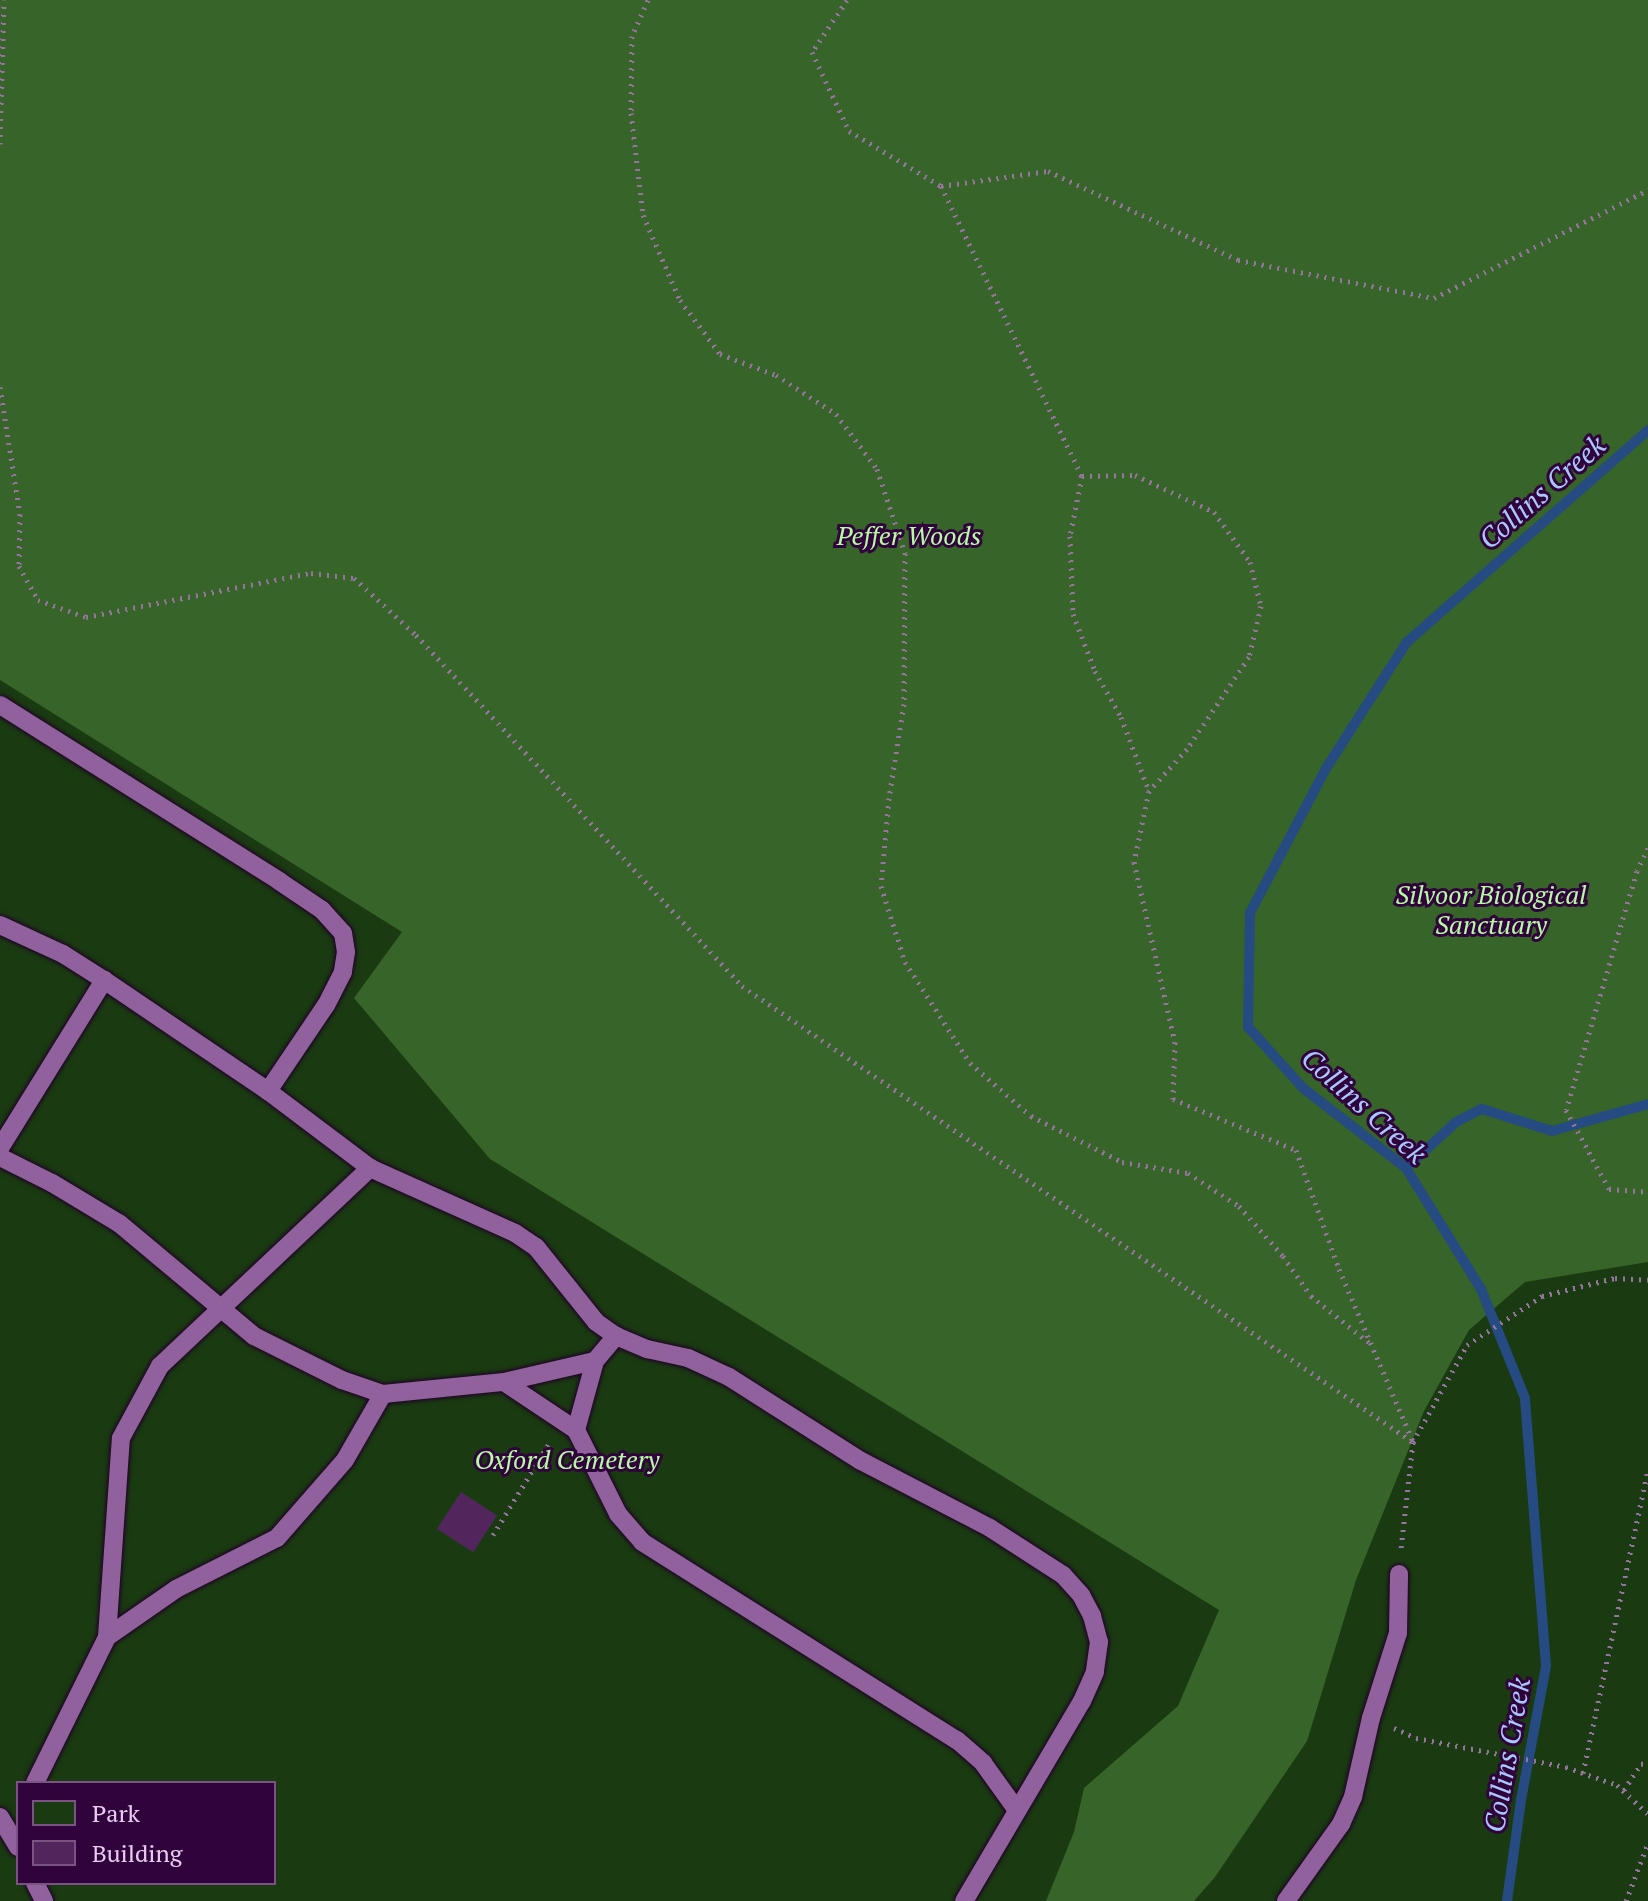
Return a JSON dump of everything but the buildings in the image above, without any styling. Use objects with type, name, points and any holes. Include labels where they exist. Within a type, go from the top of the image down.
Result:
[{"type":"lane","points":[[0,705],[279,881],[322,910],[343,933],[346,952],[343,972],[326,1005],[268,1091]]},
{"type":"lane","points":[[0,925],[63,954],[104,980],[268,1091],[370,1168],[515,1233],[536,1247],[596,1322],[616,1336],[647,1349],[688,1358],[729,1377],[861,1461],[1029,1552],[1063,1575],[1081,1595],[1099,1642],[1095,1672],[1082,1701],[964,1901]]},
{"type":"lane","points":[[0,1148],[104,980]]},
{"type":"lane","points":[[0,1157],[75,1196],[120,1224],[254,1336],[342,1380],[383,1394],[504,1382],[595,1361]]},
{"type":"lane","points":[[36,1781],[107,1637],[121,1438],[160,1366],[370,1168]]},
{"type":"lane","points":[[570,1426],[595,1361],[616,1336]]},
{"type":"lane","points":[[504,1382],[570,1426],[618,1514],[642,1542],[957,1740],[983,1763],[1016,1809]]},
{"type":"lane","points":[[107,1637],[176,1589],[277,1538],[345,1460],[383,1394]]},
{"type":"lane","points":[[1286,1901],[1341,1824],[1353,1797],[1371,1718],[1398,1633],[1399,1574]]},
{"type":"path","points":[[0,144],[4,0]]},
{"type":"path","points":[[648,0],[632,36],[631,113],[643,215],[680,300],[720,354],[776,375],[836,414],[877,469],[905,553],[904,704],[889,798],[881,886],[905,962],[970,1063],[1031,1116],[1122,1162],[1188,1173],[1239,1206],[1283,1256],[1311,1296],[1372,1345]]},
{"type":"path","points":[[847,0],[812,52],[849,131],[941,186],[1082,476],[1070,536],[1073,614],[1095,671],[1121,717],[1149,791]]},
{"type":"path","points":[[941,186],[1048,171],[1238,260],[1434,298],[1648,190]]},
{"type":"path","points":[[0,387],[20,514],[19,566],[38,600],[86,617],[311,573],[354,578],[416,635],[742,986],[1413,1442]]},
{"type":"path","points":[[1082,476],[1135,475],[1214,512],[1250,562],[1261,606],[1249,657],[1187,749],[1149,791],[1134,862],[1175,1042],[1173,1099],[1296,1150],[1413,1442]]},
{"type":"path","points":[[1648,848],[1637,871],[1566,1110],[1609,1189],[1648,1192]]},
{"type":"path","points":[[1399,1574],[1413,1442],[1467,1345],[1542,1296],[1615,1278],[1648,1280]]},
{"type":"path","points":[[493,1535],[570,1426]]},
{"type":"path","points":[[1583,1773],[1648,1469]]},
{"type":"path","points":[[1371,1718],[1416,1738],[1566,1767],[1624,1790],[1648,1814]]},
{"type":"path","points":[[1624,1790],[1641,1764],[1648,1763]]},
{"type":"path","points":[[1626,1901],[1648,1843]]},
{"type":"green space","name":"Peffer Woods","points":[[0,0],[1648,0],[1648,1262],[1525,1282],[1469,1330],[1424,1411],[1356,1580],[1307,1741],[1215,1877],[1194,1901],[1046,1901],[1074,1832],[1084,1788],[1178,1706],[1219,1610],[490,1159],[354,998],[402,932],[0,680]]},
{"type":"green space","points":[[1648,0],[1648,1901],[0,1901],[0,622]]},
{"type":"waterway","name":"Collins Creek","points":[[1507,1901],[1521,1800],[1546,1666],[1525,1398],[1481,1289],[1406,1168],[1303,1088],[1248,1027],[1250,913],[1325,770],[1407,642],[1648,430]]},
{"type":"waterway","points":[[1406,1168],[1456,1122],[1482,1109],[1552,1131],[1648,1104]]},
{"type":"park label","name":"Silvoor Biological Sanctuary","points":[[1491,910]]},
{"type":"park label","name":"Oxford Cemetery","points":[[567,1460]]}]
